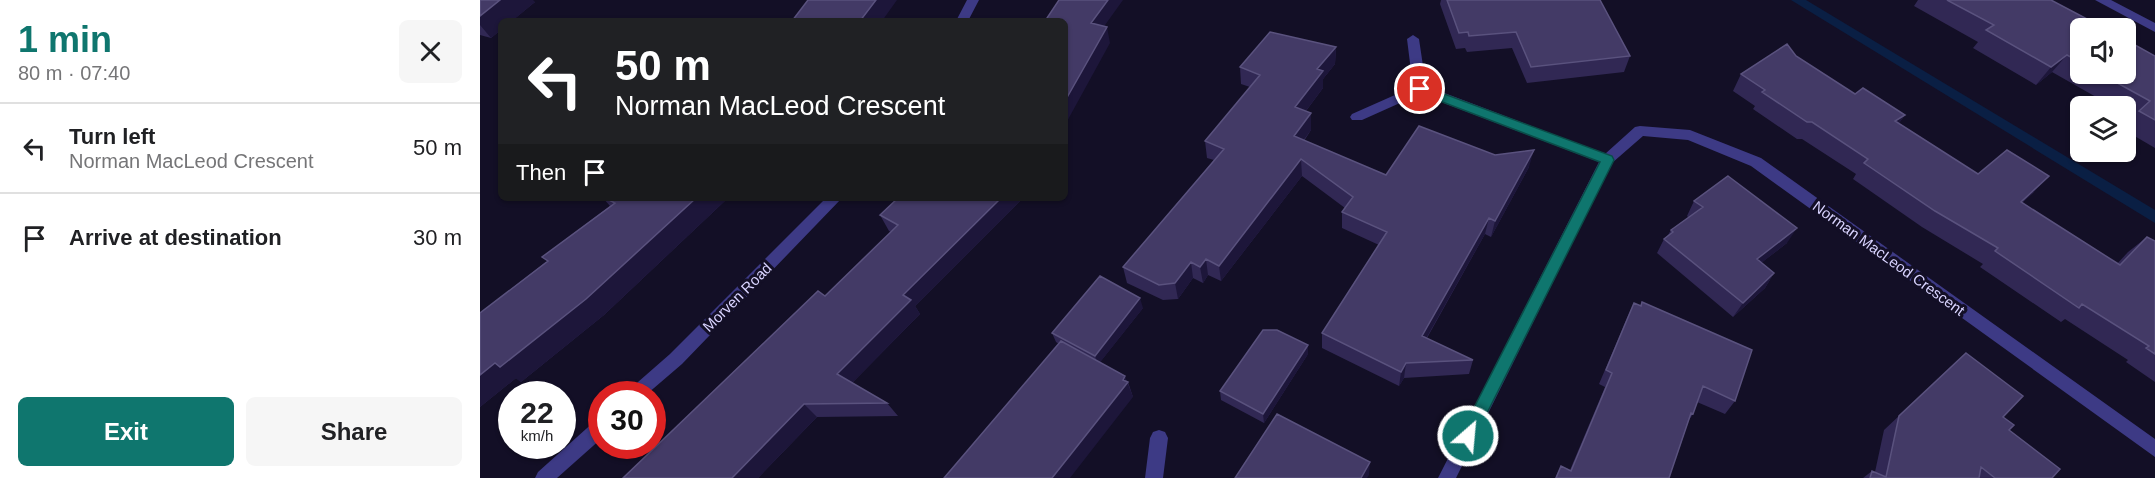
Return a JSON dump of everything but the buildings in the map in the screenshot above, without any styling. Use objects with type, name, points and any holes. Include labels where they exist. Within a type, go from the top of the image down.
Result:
[{"type":"street","points":[[964,18],[973,0]]},
{"type":"street","points":[[2101,0],[2155,28]]},
{"type":"street","points":[[1413,39],[1420,89]]},
{"type":"street","points":[[1357,117],[1420,89],[1607,160]]},
{"type":"street","name":"Norman MacLeod Crescent","points":[[1447,478],[1607,160],[1640,131],[1690,135],[1756,162],[2155,449]]},
{"type":"street","name":"Morven Road","points":[[650,381],[832,201]]},
{"type":"street","points":[[1154,478],[1159,438]]},
{"type":"street","points":[[544,478],[588,439]]},
{"type":"waterway","points":[[1797,0],[2155,217]]},
{"type":"route","points":[[1420,89],[1607,160],[1468,436]]}]
